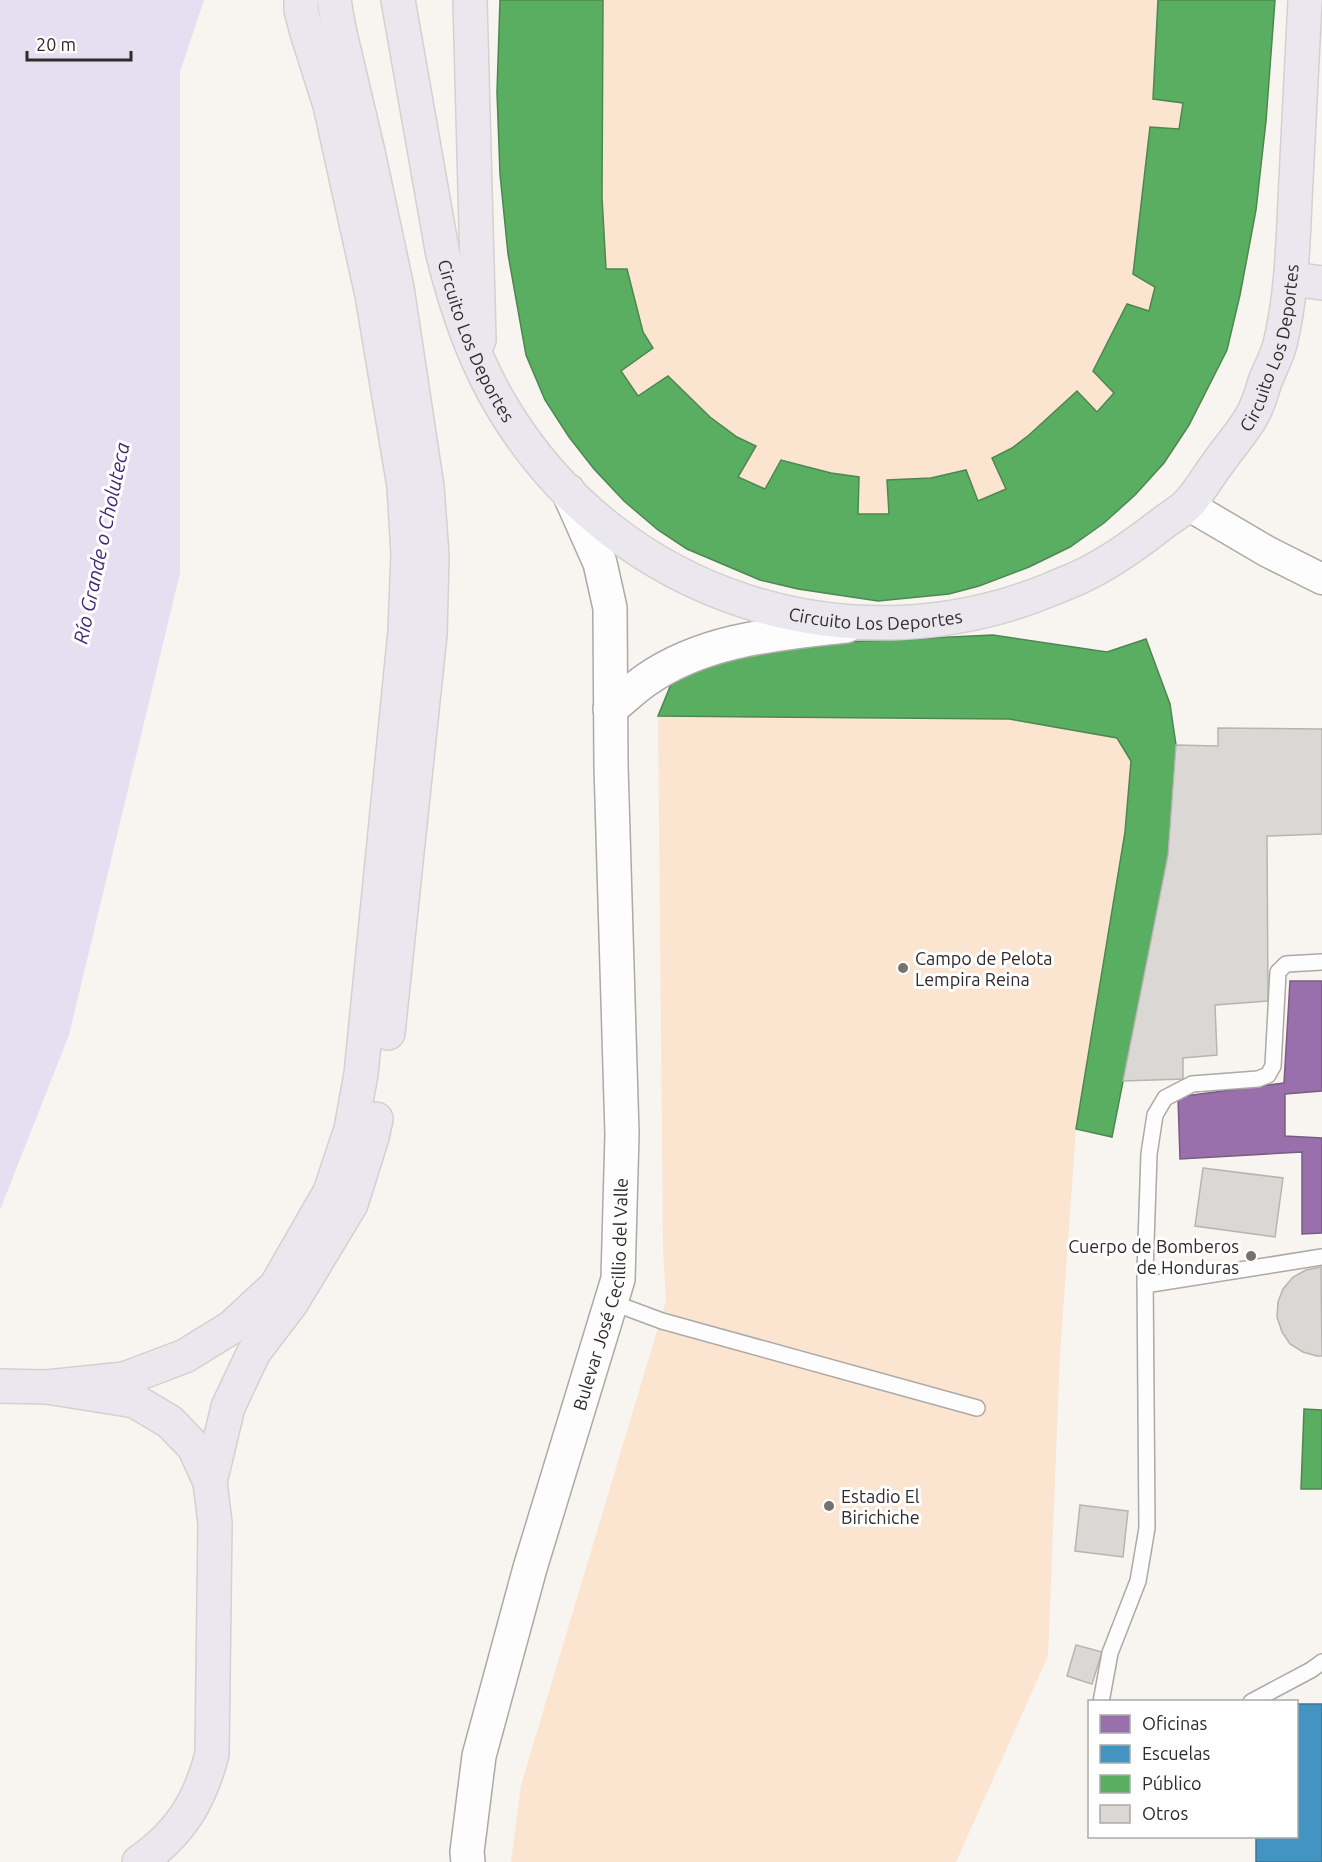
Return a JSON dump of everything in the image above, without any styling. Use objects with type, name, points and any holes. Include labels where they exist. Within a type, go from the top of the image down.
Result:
[{"type":"main road","points":[[7,1386],[47,1387],[124,1379],[185,1356],[232,1327],[276,1286],[330,1192],[353,1118],[361,1074],[403,654],[408,554],[404,486],[372,295],[330,105],[307,33],[301,0]]},
{"type":"main road","points":[[210,1482],[228,1407],[254,1352],[292,1302],[351,1204],[372,1137],[385,1066],[430,634],[432,556],[427,488],[399,300],[334,0]]},
{"type":"main road","name":"Circuito Los Deportes","points":[[398,0],[442,250],[451,286],[480,363],[504,409],[533,452],[568,492],[599,520],[633,546],[669,568],[707,587],[788,614],[873,623],[947,619],[1020,602],[1089,573],[1188,505],[1253,413],[1306,281],[1305,0]]},
{"type":"main road","points":[[470,0],[480,363]]},
{"type":"main road","name":"Bulevar José Cecillio del Valle","points":[[468,1862],[467,1852],[479,1756],[530,1568],[618,1279],[622,1134],[610,709],[610,608],[600,563],[568,492]]},
{"type":"main road","points":[[610,709],[646,680],[681,660],[721,644],[770,635],[873,623]]},
{"type":"main road","points":[[47,1387],[135,1401],[170,1422],[194,1447],[210,1482],[215,1524],[212,1754],[205,1781],[185,1819],[154,1852],[139,1862]]},
{"type":"street","points":[[1188,505],[1268,552],[1322,579]]},
{"type":"lane","points":[[1101,1700],[1110,1653],[1138,1581],[1147,1528],[1145,1285],[1149,1154],[1155,1115],[1165,1098],[1191,1084],[1258,1079],[1268,1075],[1273,1066],[1278,972],[1286,964],[1322,962]]},
{"type":"lane","points":[[1145,1285],[1322,1257]]},
{"type":"lane","points":[[611,1302],[662,1320],[977,1408]]},
{"type":"lane","points":[[1253,1700],[1322,1662]]},
{"type":"shaded area","points":[[500,0],[1275,0],[1266,121],[1256,210],[1240,295],[1227,350],[1189,425],[1164,463],[1135,495],[1104,523],[1070,547],[1029,567],[979,586],[949,594],[878,601],[798,589],[760,580],[687,548],[594,469],[569,437],[545,400],[526,355],[508,254],[500,174],[497,92]]},
{"type":"shaded area","points":[[993,635],[1107,652],[1146,639],[1170,704],[1176,745],[1112,1137],[1076,1129],[1060,1355],[1048,1656],[956,1862],[511,1862],[521,1785],[666,1301],[663,1248],[658,716],[674,677],[803,644]]},
{"type":"water","name":"Río Grande o Choluteca","points":[[0,0],[204,0],[180,72],[180,573],[69,1035],[0,1210]]},
{"type":"building: Oficinas","points":[[1290,981],[1322,981],[1322,1091],[1285,1094],[1285,1136],[1322,1138],[1322,1233],[1302,1234],[1302,1152],[1180,1159],[1178,1097],[1284,1083]]},
{"type":"building: Escuelas","points":[[1298,1704],[1322,1704],[1322,1862],[1256,1862],[1256,1838],[1298,1838]]},
{"type":"building: Público","points":[[500,0],[603,0],[602,197],[606,269],[627,269],[643,332],[653,348],[621,371],[638,396],[668,376],[710,417],[737,437],[756,446],[738,477],[765,489],[781,460],[831,473],[859,477],[858,514],[889,514],[887,480],[931,478],[966,470],[978,501],[1006,489],[992,458],[1012,448],[1029,435],[1077,391],[1097,412],[1114,393],[1093,371],[1127,304],[1149,311],[1155,287],[1133,274],[1150,127],[1179,129],[1183,103],[1153,99],[1158,0],[1275,0],[1266,121],[1256,210],[1240,295],[1227,350],[1189,425],[1164,463],[1135,495],[1104,523],[1070,547],[1029,567],[979,586],[949,594],[878,601],[798,589],[760,580],[687,549],[658,530],[624,501],[594,469],[569,437],[545,400],[526,355],[508,254],[500,174],[497,92]]},
{"type":"building: Público","points":[[993,635],[1107,652],[1146,639],[1170,704],[1176,745],[1168,855],[1112,1137],[1076,1129],[1125,832],[1131,761],[1117,738],[1009,719],[658,716],[674,677],[707,658],[803,644]]},
{"type":"building: Público","points":[[1304,1409],[1322,1410],[1322,1489],[1301,1489]]},
{"type":"building: Otros","points":[[1218,728],[1322,729],[1322,834],[1267,836],[1268,1001],[1215,1005],[1217,1055],[1183,1058],[1183,1079],[1123,1081],[1168,855],[1176,745],[1218,746]]},
{"type":"building: Otros","points":[[1203,1168],[1283,1178],[1275,1237],[1195,1226]]},
{"type":"building: Otros","points":[[1321,1267],[1322,1356],[1317,1356],[1303,1352],[1290,1344],[1282,1332],[1277,1317],[1278,1302],[1283,1289],[1293,1277],[1306,1270]]},
{"type":"building: Otros","points":[[1080,1505],[1128,1511],[1123,1557],[1075,1551]]},
{"type":"building: Otros","points":[[1076,1645],[1102,1652],[1092,1684],[1067,1676]]},
{"type":"place","name":"Campo de Pelota Lempira Reina","points":[[903,968]]},
{"type":"place","name":"Cuerpo de Bomberos de Honduras","points":[[1251,1256]]},
{"type":"place","name":"Estadio El Birichiche","points":[[829,1506]]}]
